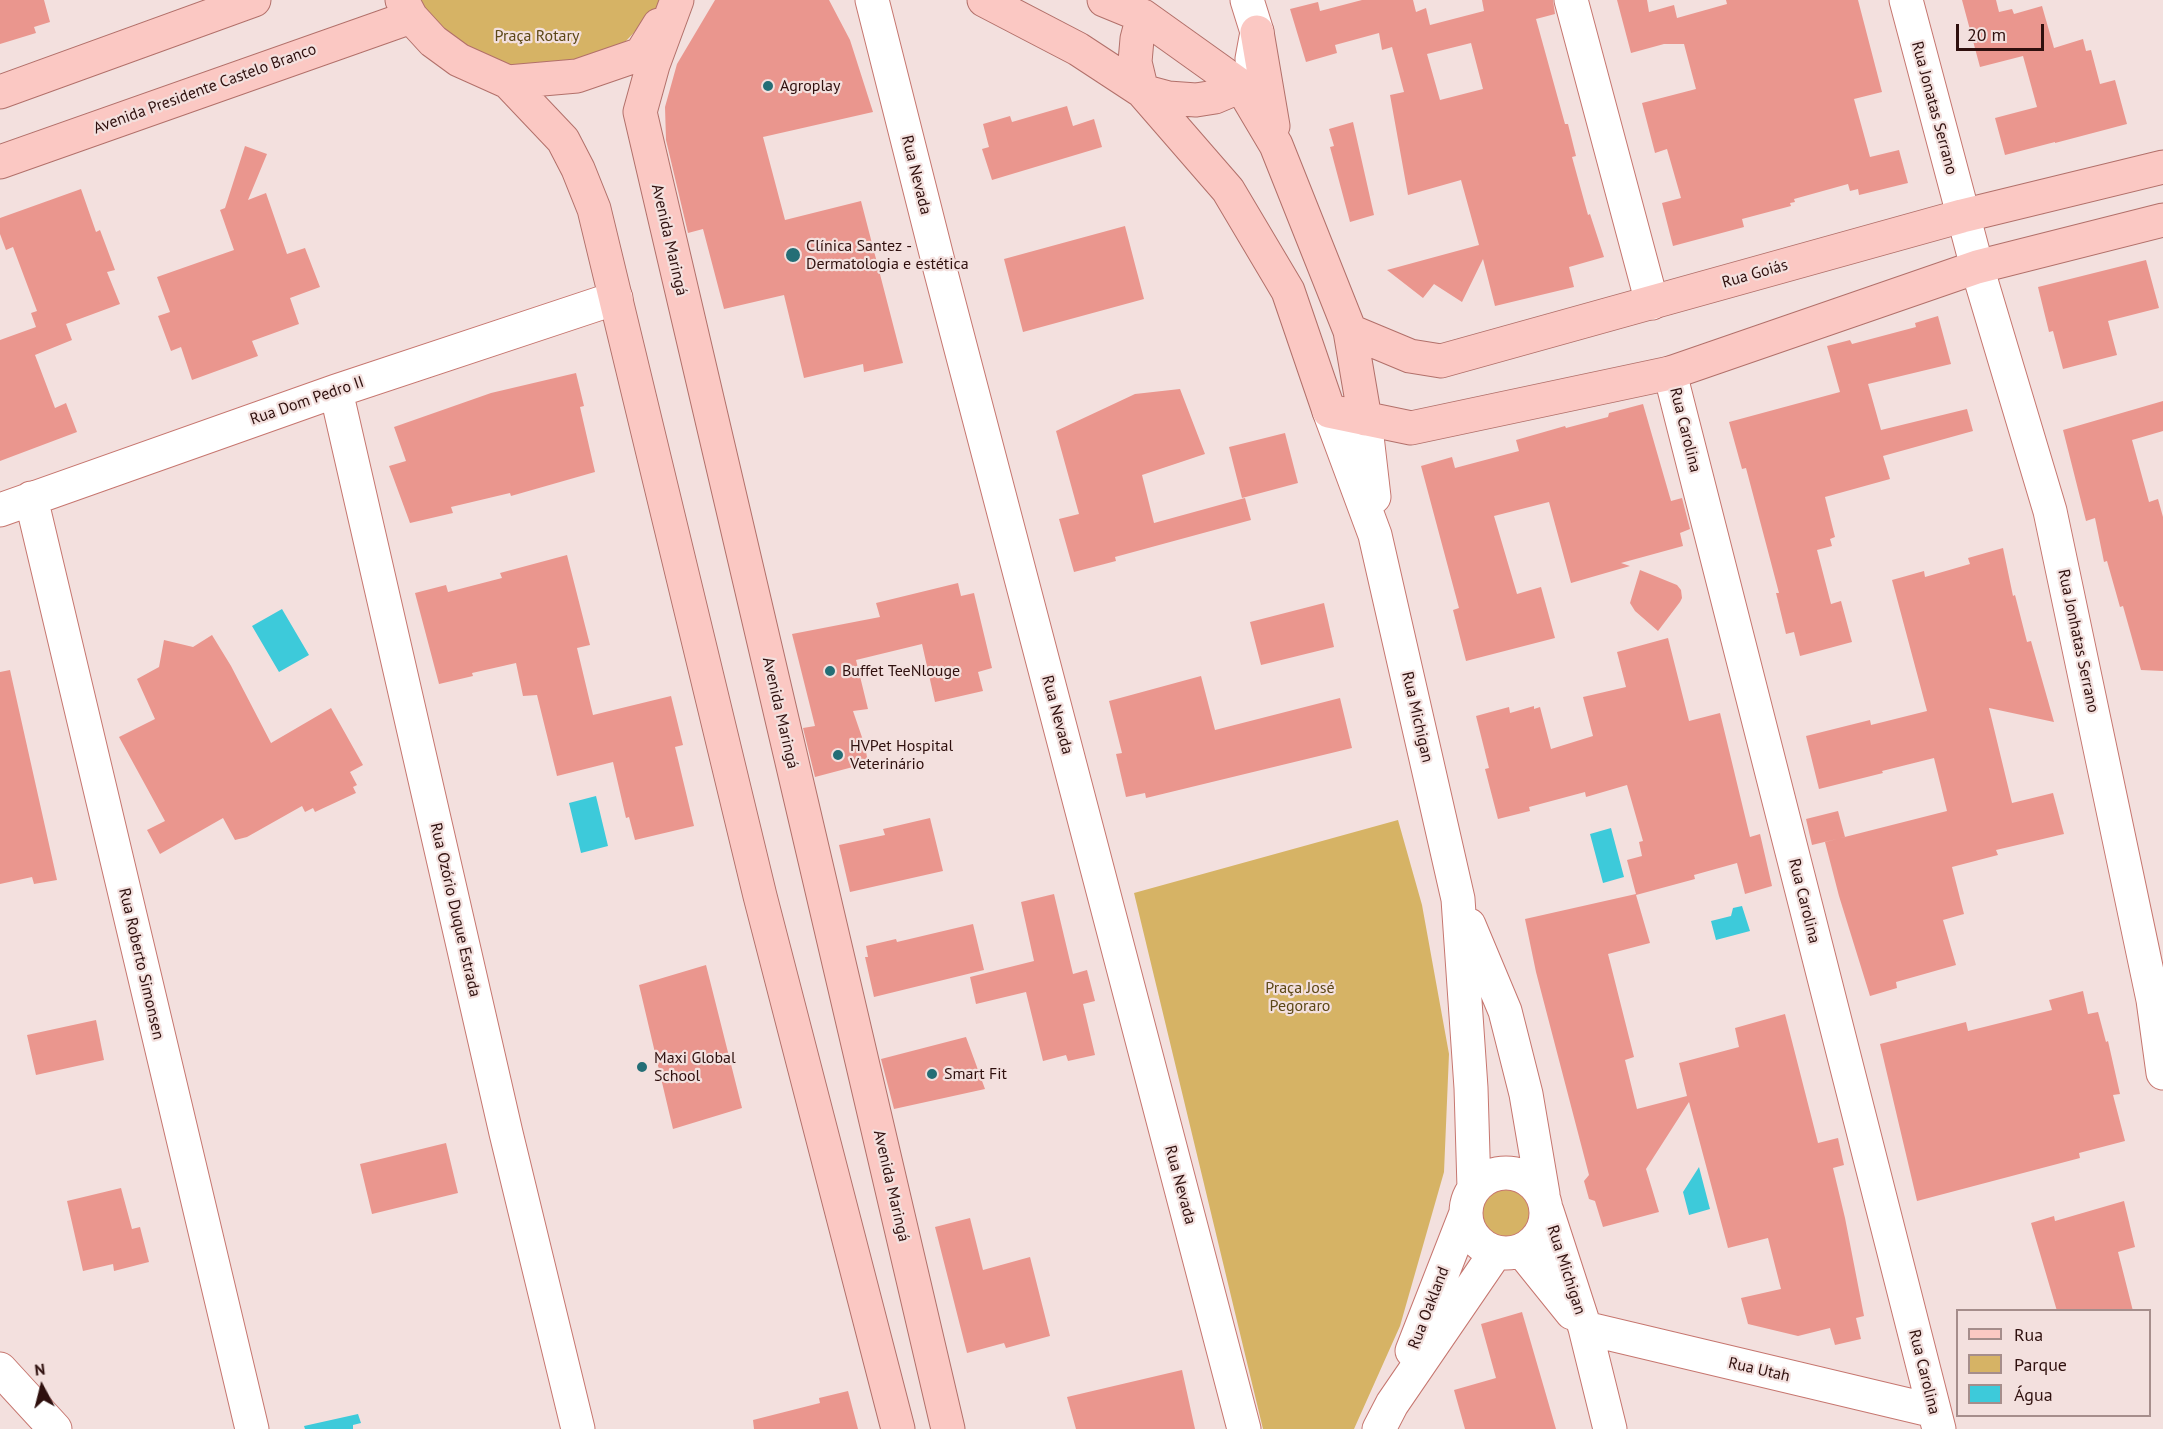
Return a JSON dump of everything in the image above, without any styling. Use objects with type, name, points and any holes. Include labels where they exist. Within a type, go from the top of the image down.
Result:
[{"type":"main road","points":[[0,93],[223,6],[254,0]]},
{"type":"main road","points":[[508,82],[577,76],[641,54],[676,0]]},
{"type":"main road","name":"Avenida Maringá","points":[[676,0],[652,65],[640,112],[948,1429]]},
{"type":"main road","points":[[984,0],[1078,49],[1142,91],[1228,190],[1288,291],[1329,411],[1411,428],[1670,372],[1977,267],[2163,220]]},
{"type":"main road","points":[[1104,0],[1148,8],[1241,86],[1276,145],[1350,331],[1365,419]]},
{"type":"main road","points":[[406,8],[433,41],[459,60],[508,82],[563,140],[594,209],[760,896],[898,1429]]},
{"type":"main road","name":"Avenida Presidente Castelo Branco","points":[[0,162],[406,8]]},
{"type":"main road","points":[[1142,91],[1135,62],[1137,39],[1148,8]]},
{"type":"main road","points":[[1257,32],[1276,145]]},
{"type":"main road","points":[[1142,91],[1168,98],[1196,100],[1215,97],[1241,86]]},
{"type":"main road","name":"Rua Goiás","points":[[1350,331],[1410,356],[1441,361],[1962,216],[2163,167]]},
{"type":"street","name":"Rua Nevada","points":[[872,0],[940,269],[1244,1429]]},
{"type":"street","points":[[1241,86],[1252,58],[1257,32],[1246,0]]},
{"type":"street","points":[[1571,0],[1652,303]]},
{"type":"street","name":"Rua Jonatas Serrano","points":[[1906,0],[1962,216]]},
{"type":"street","name":"Rua Jonhatas Serrano","points":[[1962,216],[2050,511],[2153,1000],[2163,1073]]},
{"type":"street","name":"Rua Dom Pedro II","points":[[0,510],[336,391],[616,298]]},
{"type":"street","name":"Rua Carolina","points":[[1670,372],[1937,1420]]},
{"type":"street","name":"Rua Ozório Duque Estrada","points":[[336,391],[501,1109],[578,1429]]},
{"type":"street","name":"Rua Michigan","points":[[1329,411],[1376,535],[1458,899],[1470,1055],[1470,1200]]},
{"type":"street","name":"Rua Michigan","points":[[1365,419],[1376,535]]},
{"type":"street","name":"Rua Roberto Simonsen","points":[[31,498],[252,1429]]},
{"type":"street","name":"Rua Michigan","points":[[1458,899],[1505,1011],[1526,1094],[1545,1203],[1584,1328],[1611,1429]]},
{"type":"street","points":[[1510,1172],[1523,1176],[1534,1183],[1545,1203],[1546,1220],[1542,1233],[1533,1243],[1509,1251],[1484,1246],[1474,1238],[1468,1226],[1470,1200],[1484,1179],[1497,1174],[1510,1172]]},
{"type":"street","name":"Rua Oakland","points":[[1385,1417],[1470,1200]]},
{"type":"street","name":"Rua Michigan","points":[[1509,1251],[1584,1328]]},
{"type":"street","name":"Rua Oakland","points":[[1385,1417],[1509,1251]]},
{"type":"street","name":"Rua Utah","points":[[1584,1328],[1937,1420]]},
{"type":"street","points":[[0,1369],[55,1429]]},
{"type":"green space","name":"Praça Rotary","points":[[413,0],[662,0],[626,41],[583,64],[535,72],[489,63],[448,41]]},
{"type":"green space","name":"Praça José Pegoraro","points":[[1398,820],[1422,905],[1449,1054],[1444,1172],[1400,1326],[1354,1429],[1263,1429],[1134,893]]},
{"type":"green space","points":[[1506,1188],[1516,1190],[1524,1196],[1530,1204],[1532,1214],[1530,1224],[1524,1232],[1516,1238],[1506,1240],[1496,1238],[1488,1232],[1482,1224],[1480,1214],[1482,1204],[1488,1196],[1496,1190]]},
{"type":"water","points":[[282,609],[309,655],[279,672],[252,626]]},
{"type":"water","points":[[596,796],[608,846],[581,853],[569,803]]},
{"type":"water","points":[[1611,828],[1624,877],[1603,883],[1590,834]]},
{"type":"water","points":[[1742,906],[1750,931],[1716,940],[1711,921],[1731,916],[1733,908]]},
{"type":"water","points":[[1699,1167],[1710,1209],[1689,1215],[1683,1192]]},
{"type":"water","points":[[358,1414],[361,1423],[353,1425],[353,1429],[305,1429],[304,1426]]},
{"type":"building","points":[[0,0],[44,0],[50,22],[34,27],[36,33],[0,44]]},
{"type":"building","points":[[715,0],[829,0],[850,40],[873,112],[763,137],[785,220],[861,201],[903,363],[864,372],[863,364],[804,378],[784,295],[724,309],[703,229],[688,233],[666,140],[665,107],[677,64]]},
{"type":"building","points":[[1362,0],[1413,0],[1416,12],[1426,8],[1430,25],[1484,11],[1482,0],[1553,0],[1555,14],[1536,19],[1565,124],[1568,124],[1576,156],[1572,157],[1588,215],[1590,214],[1604,257],[1569,267],[1574,287],[1495,306],[1483,259],[1462,302],[1434,284],[1423,298],[1387,270],[1479,245],[1461,180],[1408,195],[1390,95],[1404,92],[1392,47],[1382,50],[1379,33],[1335,45],[1337,53],[1306,62],[1290,9],[1318,2],[1320,11]],"holes":[[[1471,43],[1483,89],[1440,100],[1427,54]]]},
{"type":"building","points":[[1617,0],[1647,0],[1649,12],[1674,5],[1677,18],[1727,4],[1726,0],[1858,0],[1882,92],[1854,99],[1870,157],[1899,150],[1908,183],[1859,195],[1858,189],[1850,191],[1848,184],[1794,199],[1795,202],[1790,203],[1791,206],[1742,219],[1744,227],[1673,246],[1662,203],[1681,198],[1667,149],[1655,153],[1642,103],[1696,89],[1684,44],[1664,44],[1631,53]]},
{"type":"building","points":[[1962,0],[1996,0],[1999,12],[2012,9],[2014,14],[2042,6],[2054,48],[2083,39],[2086,51],[2091,50],[2100,84],[2115,80],[2127,124],[2005,155],[1995,118],[2037,107],[2023,56],[1980,67]]},
{"type":"building","points":[[1067,106],[1073,126],[1094,119],[1102,147],[992,180],[982,149],[989,147],[983,124],[1010,116],[1012,122]]},
{"type":"building","points":[[1353,122],[1374,215],[1350,222],[1330,147],[1334,146],[1329,129]]},
{"type":"building","points":[[245,146],[267,154],[248,200],[266,193],[287,254],[305,248],[320,287],[290,298],[299,324],[252,341],[258,356],[192,380],[181,347],[171,351],[158,316],[170,312],[157,277],[234,250],[220,210],[225,208]]},
{"type":"building","points":[[81,189],[96,232],[100,230],[115,270],[107,272],[120,304],[66,324],[72,340],[35,355],[55,408],[66,403],[77,432],[0,461],[0,340],[36,327],[31,313],[37,311],[13,247],[6,250],[0,234],[0,218]]},
{"type":"building","points":[[1125,226],[1144,299],[1023,332],[1004,259]]},
{"type":"building","points":[[2146,260],[2159,308],[2108,321],[2117,355],[2063,369],[2053,331],[2049,332],[2038,287]]},
{"type":"building","points":[[1938,316],[1951,364],[1868,384],[1881,430],[1967,409],[1973,431],[1883,456],[1890,479],[1825,497],[1835,537],[1830,539],[1832,546],[1817,550],[1831,604],[1841,601],[1852,642],[1800,656],[1794,632],[1786,634],[1776,593],[1779,593],[1746,468],[1742,469],[1729,422],[1840,392],[1827,346],[1850,340],[1852,344],[1916,327],[1915,323]]},
{"type":"building","points":[[576,373],[584,406],[580,407],[595,472],[511,496],[510,493],[451,507],[453,513],[410,523],[389,466],[406,461],[394,427],[491,393]]},
{"type":"building","points":[[1180,389],[1205,454],[1142,475],[1154,523],[1245,498],[1251,520],[1115,557],[1116,561],[1074,572],[1059,519],[1079,514],[1056,431],[1135,394]]},
{"type":"building","points":[[2163,401],[2163,431],[2132,440],[2149,502],[2158,499],[2163,517],[2163,671],[2141,670],[2123,606],[2120,607],[2107,561],[2104,562],[2095,518],[2086,521],[2063,430]]},
{"type":"building","points":[[1643,404],[1671,501],[1682,498],[1690,529],[1680,533],[1683,546],[1621,563],[1630,566],[1571,583],[1549,502],[1494,516],[1517,594],[1541,587],[1555,638],[1466,661],[1453,610],[1459,608],[1421,466],[1452,457],[1455,468],[1519,451],[1516,440],[1608,417],[1609,413]]},
{"type":"building","points":[[1285,433],[1298,483],[1242,498],[1229,447]]},
{"type":"building","points":[[2003,548],[2013,596],[2015,595],[2027,642],[2031,641],[2054,722],[1989,708],[2012,803],[2053,793],[2064,834],[1996,850],[1998,855],[1952,867],[1964,914],[1943,920],[1956,965],[1896,982],[1897,988],[1870,996],[1825,842],[1947,811],[1934,758],[1819,789],[1806,736],[1870,720],[1871,725],[1927,711],[1892,580],[1924,571],[1925,577],[1970,564],[1968,558]]},
{"type":"building","points":[[567,555],[590,645],[577,648],[593,715],[671,696],[683,745],[675,747],[694,826],[635,840],[629,817],[626,818],[613,762],[557,776],[537,695],[523,696],[516,663],[472,673],[473,676],[439,684],[415,593],[446,585],[448,592],[502,578],[500,573]]},
{"type":"building","points":[[1640,570],[1677,585],[1681,590],[1680,602],[1658,631],[1635,611],[1630,603]]},
{"type":"building","points":[[958,583],[961,596],[974,593],[992,668],[978,672],[983,691],[935,702],[922,644],[856,660],[868,709],[853,711],[865,746],[868,763],[815,777],[803,728],[815,726],[792,634],[880,617],[876,603]]},
{"type":"building","points":[[1324,603],[1334,647],[1261,665],[1250,622]]},
{"type":"building","points":[[212,635],[231,666],[271,743],[331,708],[363,765],[350,772],[357,785],[353,787],[356,793],[315,812],[313,808],[305,812],[302,806],[247,837],[235,840],[223,818],[160,854],[147,830],[165,821],[119,737],[155,719],[137,679],[159,667],[164,640],[193,647]]},
{"type":"building","points":[[1668,638],[1689,721],[1720,713],[1750,837],[1760,834],[1772,886],[1745,894],[1737,863],[1694,875],[1695,879],[1636,895],[1650,943],[1608,954],[1634,1057],[1625,1060],[1637,1109],[1687,1096],[1679,1063],[1739,1047],[1735,1028],[1785,1014],[1818,1143],[1838,1138],[1844,1165],[1833,1168],[1864,1316],[1856,1318],[1861,1339],[1835,1345],[1830,1328],[1798,1336],[1748,1324],[1741,1298],[1781,1289],[1768,1238],[1728,1248],[1689,1102],[1646,1169],[1659,1212],[1603,1227],[1595,1201],[1589,1199],[1584,1181],[1589,1175],[1536,972],[1525,919],[1636,894],[1627,860],[1642,856],[1639,842],[1643,841],[1627,785],[1586,797],[1585,792],[1529,807],[1530,811],[1498,819],[1485,769],[1489,768],[1476,716],[1509,707],[1510,713],[1534,706],[1534,709],[1540,707],[1551,749],[1593,736],[1583,697],[1626,687],[1617,652]]},
{"type":"building","points":[[10,670],[57,880],[34,884],[32,877],[0,884],[0,672]]},
{"type":"building","points":[[1201,676],[1215,730],[1340,698],[1352,748],[1146,798],[1145,793],[1126,797],[1116,754],[1122,753],[1109,701]]},
{"type":"building","points":[[1838,811],[1845,837],[1812,845],[1806,819]]},
{"type":"building","points":[[930,818],[943,871],[850,892],[839,845],[885,835],[883,829]]},
{"type":"building","points":[[1054,894],[1073,974],[1087,970],[1095,1001],[1083,1004],[1095,1055],[1068,1061],[1066,1055],[1043,1061],[1026,992],[976,1004],[970,977],[1034,961],[1021,902]]},
{"type":"building","points":[[973,924],[984,970],[874,997],[865,957],[868,957],[866,946],[896,939],[897,942]]},
{"type":"building","points":[[706,965],[742,1108],[673,1129],[639,985]]},
{"type":"building","points":[[2083,991],[2088,1014],[2098,1012],[2106,1042],[2108,1041],[2120,1094],[2113,1095],[2125,1141],[2079,1153],[2080,1158],[1917,1201],[1880,1044],[1966,1022],[1968,1031],[2052,1010],[2049,1000]]},
{"type":"building","points":[[96,1020],[104,1060],[36,1075],[27,1035]]},
{"type":"building","name":"Smart Fit","points":[[966,1037],[985,1089],[894,1109],[881,1059]]},
{"type":"building","points":[[446,1143],[458,1193],[372,1214],[360,1164]]},
{"type":"building","points":[[121,1188],[132,1229],[140,1227],[149,1262],[114,1271],[113,1264],[83,1271],[67,1201]]},
{"type":"building","points":[[2124,1201],[2135,1247],[2118,1252],[2132,1309],[2056,1309],[2031,1223],[2054,1216],[2055,1221]]},
{"type":"building","points":[[970,1218],[983,1270],[1030,1257],[1050,1336],[1006,1348],[1004,1343],[967,1353],[935,1227]]},
{"type":"building","points":[[1522,1312],[1556,1429],[1465,1429],[1454,1390],[1496,1378],[1481,1324]]},
{"type":"building","points":[[1182,1370],[1195,1429],[1076,1429],[1067,1397]]},
{"type":"building","points":[[848,1391],[858,1429],[754,1429],[753,1420],[820,1403],[819,1398]]},
{"type":"place","name":"Agroplay","points":[[768,86]]},
{"type":"place","name":"Clínica Santez - Dermatologia e estética","points":[[793,255]]},
{"type":"place","name":"Buffet TeeNlouge","points":[[830,671]]},
{"type":"place","name":"HVPet Hospital Veterinário","points":[[838,755]]},
{"type":"place","name":"Maxi Global School","points":[[642,1067]]},
{"type":"place","name":"Smart Fit","points":[[932,1074]]}]
